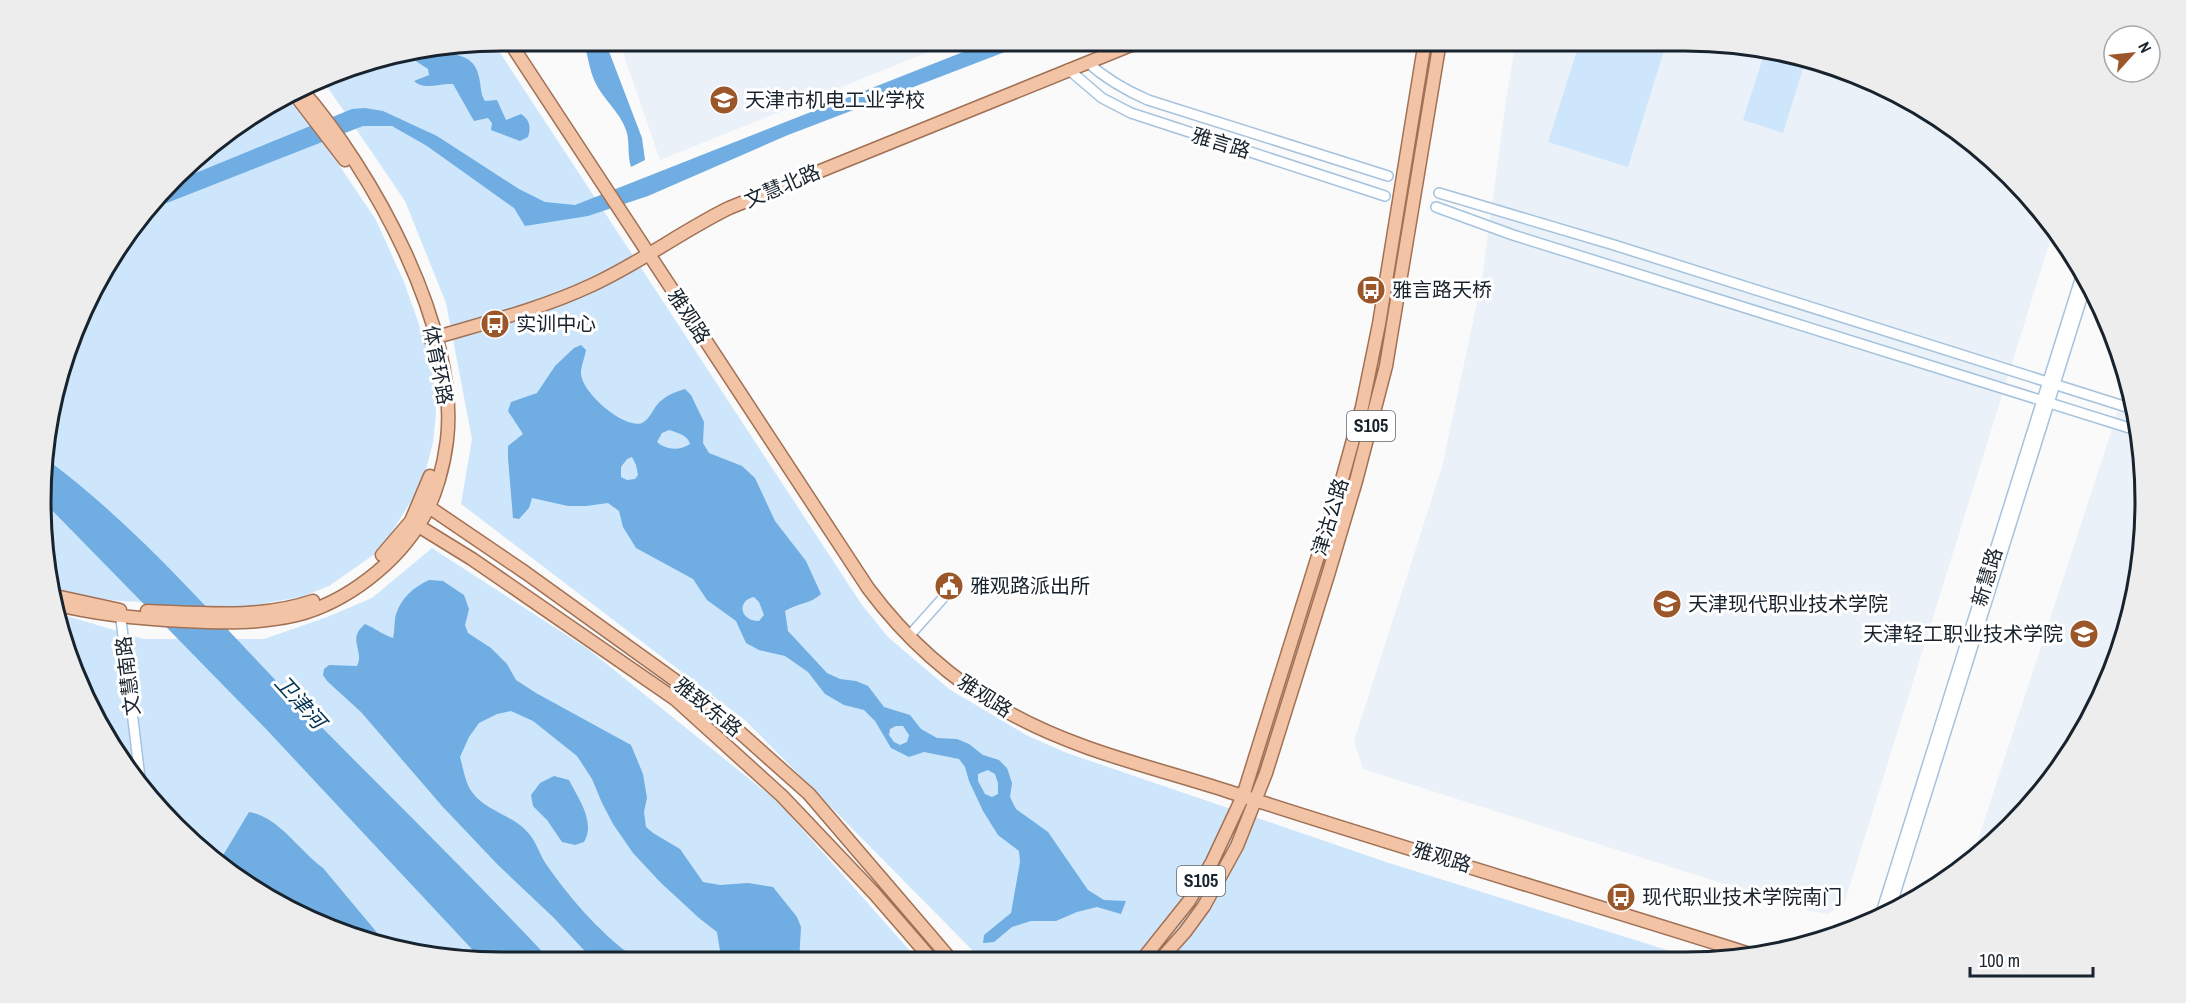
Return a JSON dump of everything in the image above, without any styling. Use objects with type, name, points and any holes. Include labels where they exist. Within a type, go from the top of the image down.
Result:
[{"type":"main road","name":"雅观路","points":[[516,51],[879,597],[910,634],[964,679],[1046,727],[1089,743],[1243,794],[1743,948]]},
{"type":"main road","name":"雅观路","points":[[521,51],[603,180]]},
{"type":"main road","name":"文慧北路","points":[[431,335],[566,296],[610,276],[692,219],[754,189],[1094,51]]},
{"type":"main road","name":"文慧北路","points":[[648,249],[729,208],[1114,51]]},
{"type":"main road","name":"津沽公路","points":[[1148,952],[1189,901],[1212,862],[1243,794],[1343,476],[1362,407],[1379,324],[1423,51]]},
{"type":"main road","name":"津沽公路","points":[[1167,952],[1204,906],[1238,846],[1257,798],[1325,586],[1386,366],[1438,51]]},
{"type":"main road","name":"体育环路","points":[[62,598],[153,620],[221,619],[276,611],[323,597],[359,578],[414,523],[424,504],[443,460],[448,424],[446,386],[431,335],[391,239],[337,141],[305,96]]},
{"type":"main road","name":"体育环路","points":[[300,98],[317,115]]},
{"type":"main road","name":"雅致东路","points":[[424,504],[526,573],[708,704],[809,794],[944,952]]},
{"type":"main road","name":"雅致东路","points":[[414,523],[472,559],[675,699],[782,796],[874,893],[925,952]]},
{"type":"main road","name":"体育环路","points":[[64,606],[86,612],[121,614],[143,611],[221,619]]},
{"type":"main road","name":"雅观路","points":[[1257,798],[1734,949]]},
{"type":"street","name":"雅言路","points":[[1087,62],[1108,80],[1148,100],[1388,176]]},
{"type":"street","name":"雅言路","points":[[1068,69],[1102,98],[1131,113],[1385,196]]},
{"type":"street","points":[[1439,193],[1684,267],[2124,406]]},
{"type":"street","points":[[1436,207],[1498,230],[2128,428]]},
{"type":"street","points":[[1498,230],[1502,211]]},
{"type":"street","points":[[1677,287],[1684,267]]},
{"type":"street","name":"新慧路","points":[[1893,901],[2046,401],[2079,284]]},
{"type":"street","name":"新慧路","points":[[2051,383],[2084,292]]},
{"type":"street","points":[[1861,345],[1869,326]]},
{"type":"street","points":[[1992,385],[1999,366]]},
{"type":"street","name":"新慧路","points":[[1883,906],[2046,401]]},
{"type":"street","points":[[910,634],[943,598]]},
{"type":"street","name":"文慧南路","points":[[121,614],[139,769]]},
{"type":"shaded area","points":[[499,51],[862,605],[888,637],[949,689],[1028,736],[1067,753],[1386,862],[1674,952],[974,952],[746,721],[461,504],[472,439],[446,303],[405,201],[327,86],[385,66],[414,60],[443,55]]},
{"type":"shaded area","name":"天津市机电工业学校","points":[[622,51],[931,51],[660,160]]},
{"type":"shaded area","name":"天津现代职业技术学院","points":[[1514,51],[1714,52],[1801,66],[1884,97],[1935,127],[1959,144],[2003,183],[2051,239],[1844,904],[1828,914],[1806,910],[1363,769],[1354,741],[1442,467],[1482,279]]},
{"type":"shaded area","points":[[1577,51],[1664,51],[1628,167],[1548,142]]},
{"type":"shaded area","points":[[1763,58],[1804,67],[1783,133],[1743,120]]},
{"type":"shaded area","points":[[294,102],[306,116],[376,220],[404,282],[427,347],[434,381],[436,414],[433,442],[426,470],[415,495],[385,543],[372,556],[329,586],[301,597],[244,607],[120,601],[61,592],[55,560],[51,502],[52,472],[60,414],[66,385],[85,329],[111,276],[144,227],[163,204],[204,163],[227,144]]},
{"type":"shaded area","name":"天津轻工职业技术学院","points":[[2122,394],[2134,472],[2134,531],[2126,589],[2111,646],[2089,701],[2059,752],[2023,799],[1976,845]]},
{"type":"shaded area","points":[[432,548],[588,649],[778,802],[911,952],[472,951],[385,937],[329,918],[276,892],[227,859],[204,840],[163,799],[127,752],[97,701],[85,674],[65,616],[144,639],[264,639],[372,598]]},
{"type":"water","points":[[586,51],[609,51],[642,138],[645,160],[631,167],[626,130],[620,117],[602,94],[591,72]]},
{"type":"water","points":[[966,51],[1008,51],[788,135],[648,196],[588,216],[525,226],[514,208],[427,146],[392,126],[363,126],[162,205],[192,174],[352,109],[365,108],[383,111],[437,136],[519,189],[545,202],[575,205]]},
{"type":"water","points":[[452,54],[466,58],[475,66],[485,101],[497,100],[506,120],[521,114],[524,116],[529,124],[528,137],[520,141],[491,130],[492,123],[488,118],[474,121],[453,84],[423,86],[414,81],[429,75],[428,69],[414,60]]},
{"type":"water","points":[[581,345],[586,350],[581,373],[588,389],[604,407],[625,421],[634,424],[644,422],[660,402],[674,393],[685,389],[691,395],[704,422],[703,443],[709,453],[742,466],[755,478],[775,521],[806,561],[821,594],[813,600],[785,611],[788,631],[827,673],[868,686],[884,707],[910,715],[921,729],[937,738],[957,739],[969,744],[983,755],[999,760],[1007,768],[1012,783],[1010,797],[1016,809],[1048,832],[1088,890],[1104,900],[1126,901],[1121,914],[1097,907],[1056,921],[1031,921],[1012,927],[994,942],[983,943],[984,935],[1011,913],[1020,862],[1019,851],[998,835],[983,811],[965,767],[959,759],[924,752],[909,757],[891,748],[875,721],[864,710],[844,705],[825,694],[808,672],[785,656],[759,650],[746,643],[736,621],[707,600],[693,579],[636,548],[623,527],[619,511],[608,503],[568,506],[532,498],[529,508],[519,519],[513,518],[508,446],[523,434],[508,411],[511,402],[537,393],[555,366],[574,348]],"holes":[[[669,430],[679,433],[685,436],[690,444],[678,449],[665,447],[657,442],[662,433]],[[632,457],[636,465],[638,475],[635,479],[627,480],[621,477],[621,467],[627,459]],[[754,597],[759,602],[764,615],[759,621],[748,618],[744,614],[743,606],[748,599]],[[896,726],[903,726],[909,735],[907,742],[900,745],[894,742],[889,735],[890,729]],[[988,770],[995,774],[998,794],[992,797],[985,794],[978,781],[978,774]]]},
{"type":"water","points":[[53,464],[142,541],[542,952],[474,951],[266,729],[51,509]]},
{"type":"water","points":[[429,580],[443,581],[464,595],[469,609],[465,625],[468,633],[491,648],[507,664],[516,680],[631,745],[643,774],[647,798],[644,812],[646,827],[680,849],[703,882],[720,885],[748,883],[773,887],[797,917],[801,927],[800,952],[720,952],[717,932],[661,883],[633,853],[613,824],[592,779],[577,756],[533,721],[511,711],[497,714],[479,723],[469,737],[460,757],[466,780],[478,799],[524,828],[566,891],[601,930],[627,952],[586,952],[442,806],[361,712],[323,675],[324,669],[329,665],[357,666],[359,655],[356,640],[365,624],[393,638],[396,614],[405,598]]},
{"type":"water","points":[[554,776],[569,780],[581,802],[588,826],[584,842],[575,845],[562,842],[547,820],[533,806],[531,795],[540,783]]},
{"type":"water","points":[[249,812],[270,820],[323,868],[379,935],[302,906],[276,892],[223,856]]},
{"type":"place","name":"天津市机电工业学校","points":[[724,100]]},
{"type":"place","name":"雅言路天桥","points":[[1371,290]]},
{"type":"place","name":"实训中心","points":[[495,324]]},
{"type":"place","name":"雅观路派出所","points":[[949,586]]},
{"type":"place","name":"天津现代职业技术学院","points":[[1667,604]]},
{"type":"place","name":"天津轻工职业技术学院","points":[[2084,634]]},
{"type":"place","name":"现代职业技术学院南门","points":[[1621,897]]},
{"type":"water label","name":"卫津河","points":[[300,702]]}]
